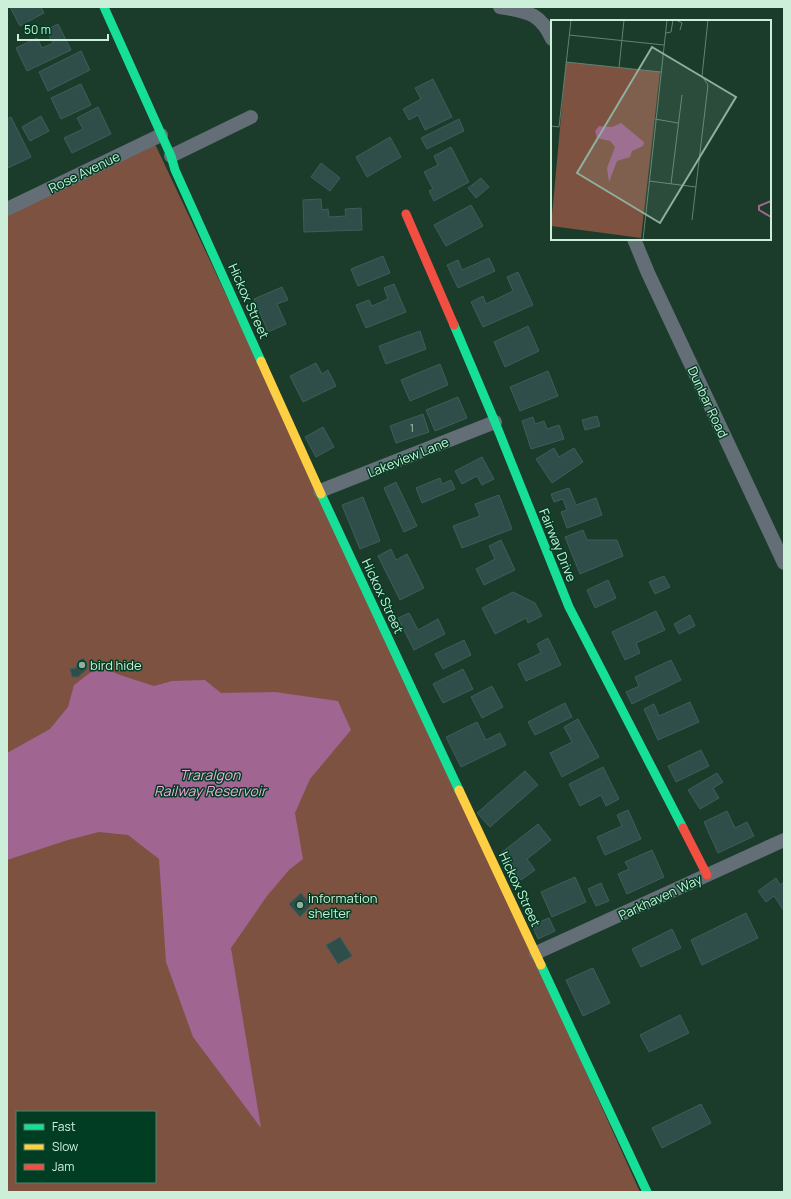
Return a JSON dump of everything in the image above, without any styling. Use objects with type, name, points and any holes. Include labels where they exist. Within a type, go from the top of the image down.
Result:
[{"type":"street","name":"Hickox Street","points":[[104,7],[171,156],[175,170],[320,491],[647,1192]]},
{"type":"street","points":[[500,7],[526,12],[537,17],[544,25],[551,37]]},
{"type":"street","points":[[171,156],[251,117]]},
{"type":"street","name":"Rose Avenue","points":[[7,209],[161,136]]},
{"type":"street","name":"Fairway Drive","points":[[406,214],[496,422],[569,607],[707,875]]},
{"type":"street","name":"Dunbar Road","points":[[634,240],[648,273],[784,563]]},
{"type":"street","name":"Lakeview Lane","points":[[320,491],[496,422]]},
{"type":"street","name":"Parkhaven Way","points":[[536,954],[784,840]]},
{"type":"shaded area","points":[[155,144],[452,774],[640,1192],[7,1192],[7,214]]},
{"type":"water","name":"Traralgon Railway Reservoir","points":[[99,666],[120,675],[154,686],[172,681],[205,680],[221,693],[275,692],[338,701],[351,730],[310,779],[295,813],[303,859],[289,870],[267,896],[231,948],[261,1128],[193,1037],[166,962],[159,859],[128,835],[99,832],[68,840],[7,860],[7,753],[50,729],[68,707],[74,685]]},
{"type":"building","points":[[10,7],[41,7],[44,13],[20,26]]},
{"type":"building","points":[[58,24],[71,50],[27,71],[16,48],[37,38],[42,48],[53,43],[46,30]]},
{"type":"building","points":[[81,51],[90,70],[48,91],[39,72]]},
{"type":"building","points":[[433,79],[452,117],[425,130],[418,115],[409,120],[403,109],[421,99],[415,88]]},
{"type":"building","points":[[81,84],[91,105],[61,119],[51,98]]},
{"type":"building","points":[[98,107],[111,134],[72,153],[64,138],[83,129],[77,118]]},
{"type":"building","points":[[41,116],[49,131],[30,141],[22,127]]},
{"type":"building","points":[[11,117],[31,157],[8,168],[7,119]]},
{"type":"building","points":[[459,119],[464,131],[427,149],[421,138]]},
{"type":"building","points":[[390,137],[401,157],[367,177],[356,157]]},
{"type":"building","points":[[451,147],[469,182],[434,201],[429,191],[433,189],[424,172],[438,165],[434,156]]},
{"type":"building","points":[[321,163],[340,178],[330,191],[311,177]]},
{"type":"building","points":[[481,178],[489,187],[476,198],[468,188]]},
{"type":"building","points":[[321,199],[322,210],[328,209],[329,217],[346,216],[345,209],[361,208],[362,230],[304,232],[303,200]]},
{"type":"building","points":[[471,205],[483,226],[446,246],[434,225]]},
{"type":"building","points":[[383,256],[390,273],[358,286],[351,269]]},
{"type":"building","points":[[489,258],[495,271],[458,288],[447,265],[458,260],[462,270]]},
{"type":"building","points":[[518,272],[533,305],[483,327],[471,302],[483,296],[486,304],[513,291],[507,277]]},
{"type":"building","points":[[394,284],[406,312],[366,328],[356,305],[369,300],[372,306],[388,299],[384,288]]},
{"type":"building","points":[[282,287],[288,300],[277,304],[286,324],[268,332],[254,299]]},
{"type":"building","points":[[528,326],[539,351],[505,367],[494,342]]},
{"type":"building","points":[[420,331],[426,349],[386,364],[379,346]]},
{"type":"building","points":[[316,363],[322,374],[328,370],[336,386],[303,402],[290,376]]},
{"type":"building","points":[[440,364],[448,385],[410,401],[401,380]]},
{"type":"building","points":[[548,371],[558,396],[520,411],[510,387]]},
{"type":"building","points":[[458,397],[467,418],[435,431],[426,410]]},
{"type":"building","points":[[423,414],[429,432],[396,443],[390,426]]},
{"type":"building","points":[[597,416],[600,426],[585,430],[582,420]]},
{"type":"building","points":[[533,417],[535,424],[544,421],[547,429],[559,425],[564,439],[531,449],[522,421]]},
{"type":"building","points":[[323,427],[334,447],[316,457],[305,437]]},
{"type":"building","points":[[554,448],[559,457],[574,448],[583,462],[552,483],[536,459]]},
{"type":"building","points":[[482,457],[494,479],[482,485],[477,476],[462,484],[455,471]]},
{"type":"building","points":[[440,478],[442,484],[451,480],[455,489],[422,503],[416,488]]},
{"type":"building","points":[[396,482],[417,526],[404,532],[384,488]]},
{"type":"building","points":[[569,488],[576,505],[596,498],[602,515],[567,528],[561,512],[567,510],[563,499],[554,502],[551,494]]},
{"type":"building","points":[[499,495],[512,529],[462,548],[453,526],[480,516],[475,504]]},
{"type":"building","points":[[363,497],[380,541],[360,549],[342,505]]},
{"type":"building","points":[[583,530],[587,540],[617,540],[623,556],[580,574],[565,537]]},
{"type":"building","points":[[501,540],[515,570],[484,585],[476,569],[495,559],[489,546]]},
{"type":"building","points":[[391,549],[396,560],[407,554],[424,588],[400,600],[378,556]]},
{"type":"building","points":[[664,576],[670,587],[655,594],[649,582]]},
{"type":"building","points":[[608,580],[616,598],[595,608],[587,590]]},
{"type":"building","points":[[513,592],[535,603],[542,616],[528,623],[526,618],[495,634],[482,608]]},
{"type":"building","points":[[656,611],[665,630],[636,643],[640,653],[625,660],[612,632]]},
{"type":"building","points":[[409,613],[418,630],[438,619],[445,634],[414,650],[398,618]]},
{"type":"building","points":[[690,615],[695,626],[679,634],[674,624]]},
{"type":"building","points":[[548,638],[561,665],[526,681],[518,664],[541,653],[537,644]]},
{"type":"building","points":[[464,640],[471,655],[443,669],[435,654]]},
{"type":"building","name":"bird hide","points":[[83,658],[86,661],[87,669],[78,677],[72,677],[70,669],[76,668],[78,661]]},
{"type":"building","points":[[671,660],[681,680],[632,704],[626,692],[639,686],[635,677]]},
{"type":"building","points":[[463,669],[473,689],[443,703],[433,684]]},
{"type":"building","points":[[492,686],[503,707],[482,718],[471,697]]},
{"type":"building","points":[[690,702],[699,722],[658,740],[644,709],[654,704],[659,716]]},
{"type":"building","points":[[565,703],[572,717],[535,735],[528,722]]},
{"type":"building","points":[[578,719],[599,757],[562,777],[550,753],[572,742],[564,727]]},
{"type":"building","points":[[477,722],[486,740],[500,733],[506,745],[461,767],[446,737]]},
{"type":"building","points":[[701,750],[709,766],[676,782],[668,766]]},
{"type":"building","points":[[603,767],[619,799],[606,806],[601,795],[580,806],[569,784]]},
{"type":"building","points":[[525,771],[538,785],[490,827],[477,813]]},
{"type":"building","points":[[717,773],[723,782],[713,788],[719,798],[700,809],[688,790]]},
{"type":"building","points":[[628,810],[641,839],[605,855],[597,837],[622,826],[617,815]]},
{"type":"building","points":[[727,811],[735,828],[747,822],[754,836],[718,853],[704,822]]},
{"type":"building","points":[[538,824],[551,840],[527,859],[535,870],[521,880],[501,853]]},
{"type":"building","points":[[652,850],[664,877],[627,894],[618,874],[629,869],[625,862]]},
{"type":"building","points":[[575,877],[586,902],[552,917],[541,892]]},
{"type":"building","points":[[776,878],[780,885],[784,882],[784,911],[774,896],[766,902],[758,891]]},
{"type":"building","points":[[601,883],[609,901],[596,906],[588,889]]},
{"type":"building","name":"information shelter","points":[[301,893],[311,905],[300,917],[289,904]]},
{"type":"building","points":[[746,913],[758,938],[702,965],[691,940]]},
{"type":"building","points":[[549,918],[555,931],[538,939],[532,925]]},
{"type":"building","points":[[672,929],[681,948],[641,967],[632,949]]},
{"type":"building","points":[[340,937],[352,956],[338,964],[326,945]]},
{"type":"building","points":[[593,968],[610,1003],[583,1016],[566,980]]},
{"type":"building","points":[[680,1015],[689,1033],[649,1052],[640,1035]]},
{"type":"building","points":[[701,1104],[711,1123],[662,1148],[652,1128]]},
{"type":"traffic: fast","points":[[104,7],[261,361]]},
{"type":"traffic: fast","points":[[454,325],[495,422],[569,607],[683,828]]},
{"type":"traffic: fast","points":[[321,494],[459,790]]},
{"type":"traffic: fast","points":[[541,965],[647,1192]]},
{"type":"traffic: slow","points":[[261,361],[321,494]]},
{"type":"traffic: slow","points":[[459,790],[541,965]]},
{"type":"traffic: jam","points":[[406,214],[454,325]]},
{"type":"traffic: jam","points":[[683,828],[707,875]]},
{"type":"place","name":"bird hide","points":[[82,665]]},
{"type":"place","name":"information shelter","points":[[300,905]]}]
